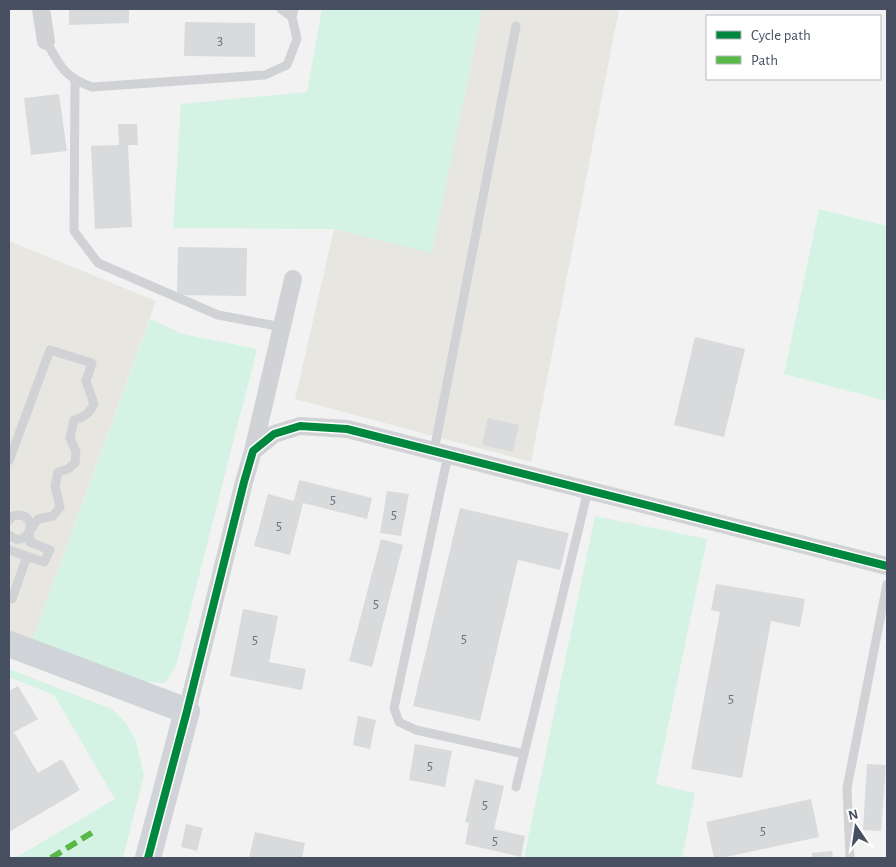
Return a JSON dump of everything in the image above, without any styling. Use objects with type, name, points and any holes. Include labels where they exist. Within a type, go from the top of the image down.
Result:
[{"type":"street","points":[[41,9],[46,40]]},
{"type":"street","points":[[151,856],[253,451],[293,279]]},
{"type":"street","points":[[253,451],[274,434],[300,426],[347,429],[887,566]]},
{"type":"street","points":[[9,644],[187,711]]},
{"type":"lane","points":[[46,40],[60,67],[76,81],[92,87],[265,75],[286,65],[297,39],[293,13],[281,9]]},
{"type":"lane","points":[[516,26],[394,708],[399,722],[416,730],[524,754]]},
{"type":"lane","points":[[76,81],[74,231],[98,263],[218,315],[282,327]]},
{"type":"lane","points":[[9,462],[50,350],[92,363],[86,381],[94,404],[89,413],[82,418],[74,420],[70,438],[76,452],[75,463],[68,469],[58,472],[54,486],[60,507],[53,516],[38,519],[25,537],[19,539],[9,535]]},
{"type":"lane","points":[[516,788],[588,490]]},
{"type":"lane","points":[[9,520],[17,515],[23,516],[28,520],[30,526],[30,542],[50,550],[44,562],[9,550]]},
{"type":"lane","points":[[9,598],[12,599],[27,556]]},
{"type":"lane","points":[[850,858],[847,832],[847,788],[887,584]]},
{"type":"shaded area","points":[[482,9],[619,9],[531,462],[295,399],[334,229],[432,252]]},
{"type":"shaded area","points":[[9,241],[156,301],[31,644],[9,636]]},
{"type":"green space","points":[[322,9],[482,9],[432,253],[334,229],[173,228],[181,104],[307,92]]},
{"type":"green space","points":[[819,209],[887,226],[887,401],[784,374]]},
{"type":"green space","points":[[150,319],[183,334],[257,349],[176,666],[165,683],[139,681],[31,644]]},
{"type":"green space","points":[[595,516],[707,539],[656,784],[695,793],[682,858],[524,858]]},
{"type":"green space","points":[[9,669],[112,709],[126,723],[135,739],[144,776],[123,858],[15,858],[115,799],[54,695],[9,677]]},
{"type":"building","points":[[69,9],[129,9],[129,23],[69,25]]},
{"type":"building","points":[[185,22],[255,23],[255,57],[184,56]]},
{"type":"building","points":[[59,94],[67,151],[31,155],[24,98]]},
{"type":"building","points":[[118,124],[137,124],[138,145],[128,145],[132,227],[95,229],[91,146],[119,145]]},
{"type":"building","points":[[178,247],[247,248],[246,296],[177,295]]},
{"type":"building","points":[[695,337],[745,349],[724,437],[674,425]]},
{"type":"building","points":[[488,418],[519,425],[513,452],[482,445]]},
{"type":"building","points":[[299,480],[372,498],[367,519],[303,503],[290,555],[254,546],[268,494],[294,501]]},
{"type":"building","points":[[387,491],[409,494],[401,536],[380,533]]},
{"type":"building","points":[[460,508],[569,533],[560,570],[518,560],[480,721],[413,706]]},
{"type":"building","points":[[381,539],[403,545],[372,667],[349,661]]},
{"type":"building","points":[[716,584],[805,599],[800,627],[771,621],[742,778],[691,769],[720,612],[711,610]]},
{"type":"building","points":[[243,609],[278,616],[269,662],[306,669],[302,690],[230,676]]},
{"type":"building","points":[[18,686],[38,719],[14,732],[38,773],[62,759],[80,790],[9,832],[9,691]]},
{"type":"building","points":[[358,716],[376,720],[370,749],[353,745]]},
{"type":"building","points":[[415,744],[452,751],[445,787],[409,780]]},
{"type":"building","points":[[867,764],[886,765],[881,831],[863,830]]},
{"type":"building","points":[[475,779],[504,786],[494,829],[525,836],[521,857],[465,844],[469,823],[465,822]]},
{"type":"building","points":[[811,799],[819,837],[714,858],[706,822]]},
{"type":"building","points":[[186,824],[203,828],[197,851],[181,847]]},
{"type":"building","points":[[255,832],[305,843],[302,858],[249,858]]},
{"type":"building","points":[[832,851],[833,858],[812,858],[812,853]]},
{"type":"marked path","points":[[51,858],[93,832]]},
{"type":"cycle path","points":[[148,858],[253,451],[274,434],[300,426],[347,429],[887,566]]}]
